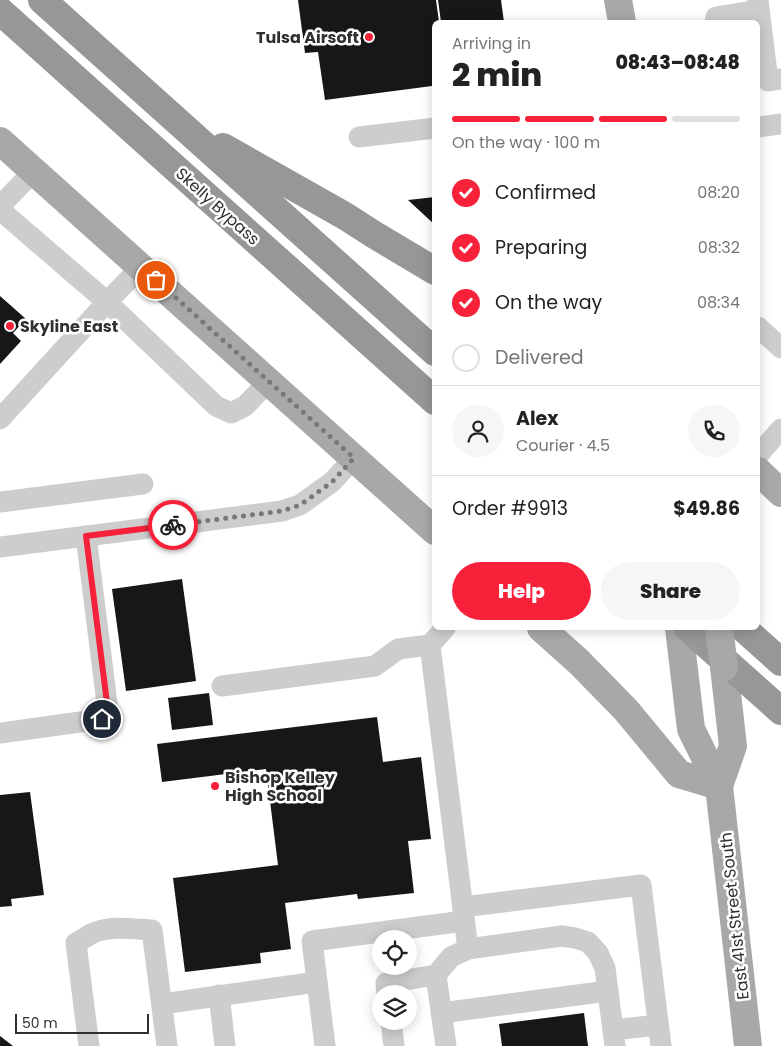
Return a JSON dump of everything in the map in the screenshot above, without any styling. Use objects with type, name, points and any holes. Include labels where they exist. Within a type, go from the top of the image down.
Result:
[{"type":"highway","points":[[42,0],[432,349]]},
{"type":"highway","name":"Skelly Bypass","points":[[0,11],[432,398]]},
{"type":"highway","points":[[179,123],[345,216],[432,269]]},
{"type":"highway","points":[[690,630],[781,711]]},
{"type":"highway","points":[[745,630],[781,662]]},
{"type":"main road","points":[[618,0],[622,20]]},
{"type":"main road","points":[[0,141],[432,528]]},
{"type":"main road","points":[[760,473],[781,492]]},
{"type":"main road","points":[[543,630],[579,662],[620,704],[679,774],[718,786]]},
{"type":"main road","name":"East 41st Street South","points":[[679,630],[691,729],[718,786],[748,1046]]},
{"type":"main road","name":"East 41st Street South","points":[[718,786],[733,746],[719,630]]},
{"type":"street","points":[[715,20],[716,17],[758,5],[760,20]]},
{"type":"street","points":[[760,20],[768,81],[781,80]]},
{"type":"street","points":[[760,127],[781,124]]},
{"type":"street","points":[[359,137],[432,128]]},
{"type":"street","points":[[34,171],[0,208],[107,302],[216,406],[231,414],[245,406],[268,381]]},
{"type":"street","points":[[0,419],[141,267]]},
{"type":"street","points":[[760,329],[781,348]]},
{"type":"street","points":[[760,452],[781,429]]},
{"type":"street","points":[[0,547],[282,511],[300,505],[332,482],[354,458]]},
{"type":"street","points":[[0,502],[143,484]]},
{"type":"street","points":[[0,733],[102,719],[108,711],[86,536]]},
{"type":"street","points":[[222,686],[375,666],[398,649],[430,645],[443,630]]},
{"type":"street","points":[[430,645],[468,949]]},
{"type":"street","points":[[325,1046],[312,941],[641,884],[661,1046]]},
{"type":"street","points":[[89,1046],[76,943],[95,932],[124,928],[152,930],[167,1046]]},
{"type":"street","points":[[386,985],[386,982],[436,975],[452,957],[468,949],[562,936],[588,942],[598,953],[605,968],[614,1038],[658,1025]]},
{"type":"street","points":[[436,975],[446,1046]]},
{"type":"street","points":[[162,1004],[317,982]]},
{"type":"street","points":[[441,1013],[608,991]]},
{"type":"street","points":[[219,995],[225,1046]]},
{"type":"street","points":[[392,1030],[394,1046]]},
{"type":"building","name":"Tulsa Airsoft","points":[[298,0],[436,0],[439,20],[432,20],[432,86],[325,100],[318,52],[305,53]]},
{"type":"building","points":[[438,0],[501,0],[504,20],[441,20]]},
{"type":"building","points":[[432,197],[432,222],[408,200]]},
{"type":"building","name":"Skyline East","points":[[0,296],[26,319],[13,333],[21,341],[0,364]]},
{"type":"building","points":[[182,579],[196,681],[126,691],[112,589]]},
{"type":"building","points":[[209,693],[213,725],[172,730],[168,698]]},
{"type":"building","points":[[377,717],[383,762],[421,757],[431,839],[408,841],[414,893],[358,899],[357,894],[285,903],[291,949],[260,953],[261,963],[185,972],[173,878],[278,865],[266,769],[162,782],[157,744]]},
{"type":"building","points":[[30,792],[44,895],[11,899],[12,906],[0,907],[0,795]]},
{"type":"building","points":[[584,1013],[588,1046],[502,1046],[499,1024]]},
{"type":"building","points":[[0,1036],[13,1046],[0,1046]]},
{"type":"way so far","points":[[156,280],[354,458],[332,482],[300,505],[282,511],[173,525]]},
{"type":"place","name":"Tulsa Airsoft","points":[[369,37]]},
{"type":"place","name":"Skyline East","points":[[10,326]]},
{"type":"place","name":"Bishop Kelley High School","points":[[215,786]]},
{"type":"route","points":[[102,719],[108,711],[86,536],[173,525]]}]
